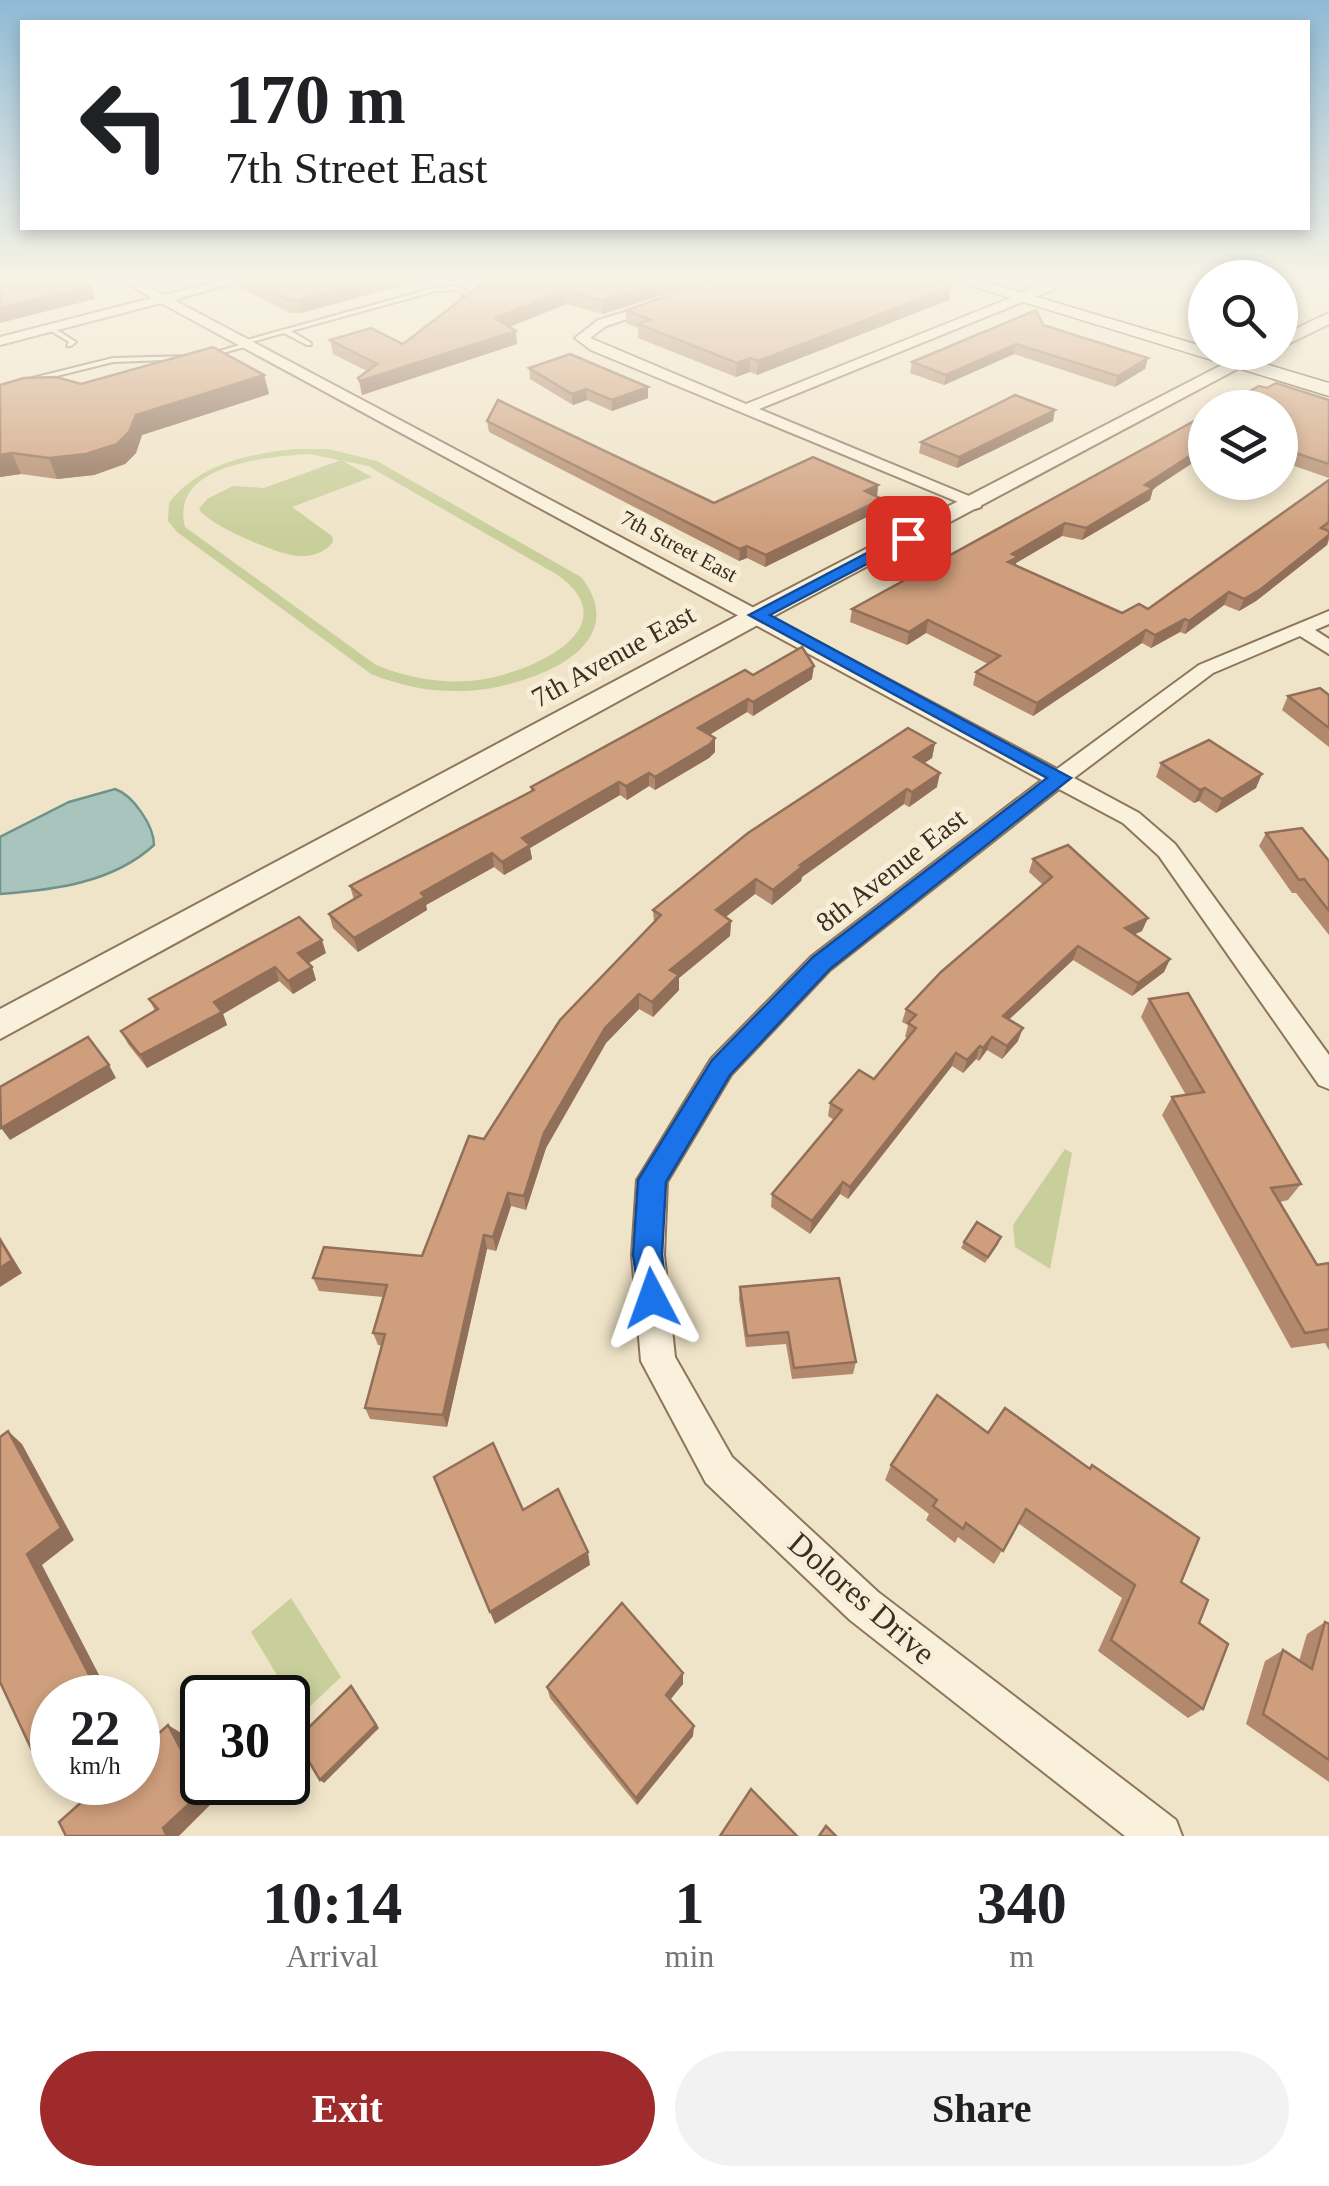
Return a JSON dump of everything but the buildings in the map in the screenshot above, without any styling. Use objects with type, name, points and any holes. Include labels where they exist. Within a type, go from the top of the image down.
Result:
[{"type":"main road","points":[[1280,370],[1329,390]]},
{"type":"street","name":"7th Street East","points":[[288,365],[1130,818],[1166,850],[1329,1076]]},
{"type":"street","points":[[637,365],[974,504]]},
{"type":"street","points":[[747,409],[857,365]]},
{"type":"street","name":"7th Avenue East","points":[[0,1025],[757,615],[1227,370]]},
{"type":"street","name":"8th Avenue East","points":[[652,1298],[648,1255],[652,1180],[721,1067],[822,963],[1206,669],[1252,646],[1303,630],[1329,617]]},
{"type":"street","points":[[1303,630],[1329,648]]},
{"type":"street","name":"Dolores Drive","points":[[652,1298],[658,1361],[719,1470],[864,1606],[1160,1836]]},
{"type":"lane","points":[[0,388],[89,365]]},
{"type":"green space","points":[[329,449],[377,461],[581,577],[595,603],[595,626],[584,645],[540,674],[486,689],[427,689],[371,674],[177,532],[168,521],[169,503],[195,479],[226,463],[277,451]],"holes":[[[309,454],[368,466],[556,574],[578,595],[584,614],[577,632],[561,648],[539,661],[489,678],[455,681],[410,676],[376,665],[185,527],[184,506],[192,489],[225,468]]]},
{"type":"green space","points":[[341,460],[372,477],[292,507],[332,536],[333,542],[317,554],[298,556],[261,545],[229,531],[199,509],[207,499],[233,486],[264,488]]},
{"type":"green space","points":[[1065,1149],[1072,1153],[1050,1269],[1015,1247],[1013,1225]]},
{"type":"green space","points":[[291,1598],[341,1677],[310,1706],[310,1675],[277,1675],[251,1632]]},
{"type":"water","points":[[115,789],[141,812],[154,845],[138,858],[101,876],[61,887],[0,894],[0,837],[69,802]]},
{"type":"route","points":[[652,1298],[648,1255],[652,1180],[721,1067],[822,963],[1061,778],[757,615],[908,538]]}]
